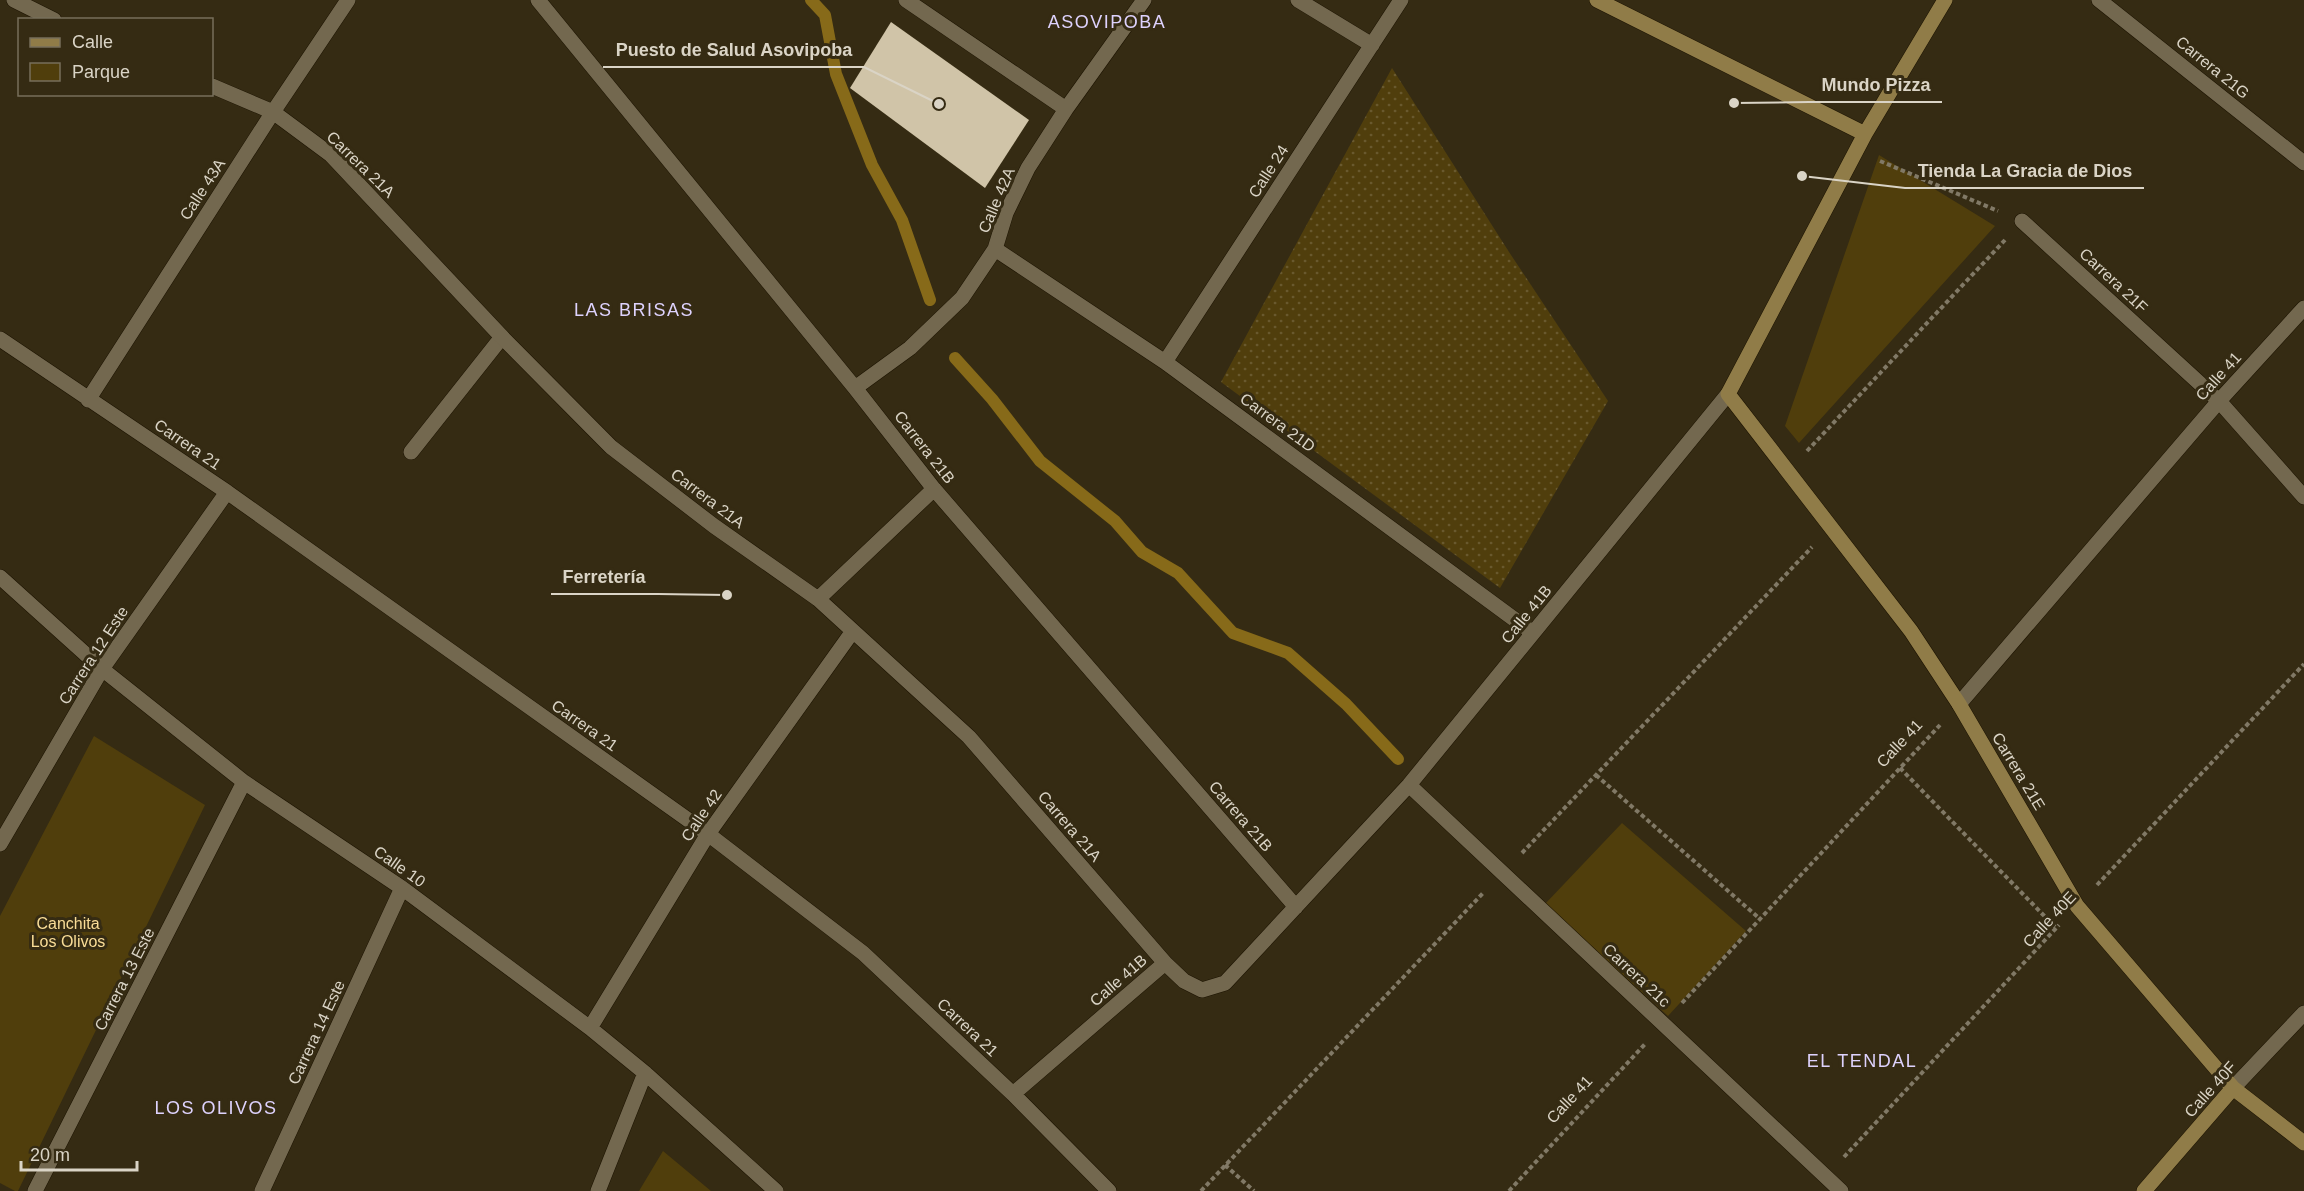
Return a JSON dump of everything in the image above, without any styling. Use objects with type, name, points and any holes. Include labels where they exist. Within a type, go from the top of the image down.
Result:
[{"type":"street","points":[[14,0],[50,18]]},
{"type":"street","name":"Calle 43A","points":[[88,400],[273,112],[348,0]]},
{"type":"street","name":"Carrera 21B","points":[[538,0],[855,388],[934,489],[1296,907]]},
{"type":"street","points":[[906,0],[1066,109]]},
{"type":"street","name":"Calle 42A","points":[[855,388],[910,348],[962,298],[995,249],[1006,213],[1028,168],[1066,109],[1144,0]]},
{"type":"street","points":[[1298,0],[1372,45]]},
{"type":"street","name":"Calle 24","points":[[1166,362],[1401,0]]},
{"type":"street","points":[[1597,0],[1865,134]]},
{"type":"street","name":"Calle 41B","points":[[1013,1094],[1165,963],[1184,981],[1202,990],[1226,983],[1409,784],[1728,394],[1865,134],[1945,0]]},
{"type":"street","name":"Carrera 21G","points":[[2099,0],[2304,163]]},
{"type":"street","name":"Carrera 21A","points":[[213,86],[273,112],[331,155],[502,337],[611,447],[714,526],[818,599],[969,737],[1165,963]]},
{"type":"street","name":"Carrera 21F","points":[[2022,221],[2219,401],[2304,497]]},
{"type":"street","name":"Carrera 21D","points":[[995,249],[1166,362],[1533,633]]},
{"type":"street","name":"Calle 41","points":[[1959,704],[2219,401],[2304,308]]},
{"type":"street","points":[[411,452],[502,337]]},
{"type":"street","name":"Carrera 21","points":[[0,339],[227,492],[708,834],[863,953],[1013,1094],[1109,1191]]},
{"type":"street","name":"Carrera 21E","points":[[1728,394],[1911,631],[1959,704],[2077,906],[2233,1088],[2304,1143]]},
{"type":"street","points":[[818,599],[934,489]]},
{"type":"street","name":"Carrera 12 Este","points":[[0,844],[102,669],[227,492]]},
{"type":"street","name":"Calle 10","points":[[0,577],[102,669],[244,782],[402,888],[590,1028],[645,1073],[776,1191]]},
{"type":"street","name":"Calle 42","points":[[590,1028],[708,834],[853,631]]},
{"type":"street","name":"Carrera 13 Este","points":[[35,1191],[244,782]]},
{"type":"street","name":"Carrera 21c","points":[[1409,784],[1841,1191]]},
{"type":"street","name":"Carrera 14 Este","points":[[262,1191],[402,888]]},
{"type":"street","name":"Calle 40F","points":[[2144,1191],[2233,1088],[2304,1013]]},
{"type":"street","points":[[598,1191],[645,1073]]},
{"type":"path","points":[[1788,472],[2022,221],[1856,151]]},
{"type":"path","name":"Calle 40E","points":[[1826,1177],[2304,664]]},
{"type":"path","name":"Calle 41","points":[[1509,1191],[1959,704]]},
{"type":"path","points":[[1900,768],[2056,928]]},
{"type":"path","points":[[1596,775],[1760,920]]},
{"type":"path","points":[[1225,1165],[1254,1191]]},
{"type":"green space","points":[[1392,68],[1509,252],[1608,401],[1500,588],[1221,382]]},
{"type":"green space","points":[[1879,155],[1995,226],[1799,443],[1785,426]]},
{"type":"green space","name":"Canchita Los Olivos","points":[[94,736],[205,805],[18,1191],[15,1191],[0,1183],[0,916]]},
{"type":"green space","points":[[1622,823],[1746,931],[1668,1016],[1545,904]]},
{"type":"green space","points":[[663,1151],[711,1191],[639,1191]]},
{"type":"building","points":[[891,22],[1029,120],[985,188],[850,88]]},
{"type":"waterway","points":[[811,0],[825,15],[836,74],[872,165],[902,220],[930,300]]},
{"type":"waterway","points":[[955,358],[992,399],[1040,461],[1115,521],[1142,552],[1178,573],[1233,633],[1288,653],[1346,704],[1398,759]]},
{"type":"place","name":"Mundo Pizza","points":[[1734,103]]},
{"type":"place","name":"Puesto de Salud Asovipoba","points":[[939,104]]},
{"type":"place","name":"Tienda La Gracia de Dios","points":[[1802,176]]},
{"type":"place","name":"Ferretería","points":[[727,595]]},
{"type":"district","name":"ASOVIPOBA","points":[[1107,22]]},
{"type":"district","name":"LAS BRISAS","points":[[634,310]]},
{"type":"district","name":"EL TENDAL","points":[[1862,1061]]},
{"type":"district","name":"LOS OLIVOS","points":[[216,1108]]}]
